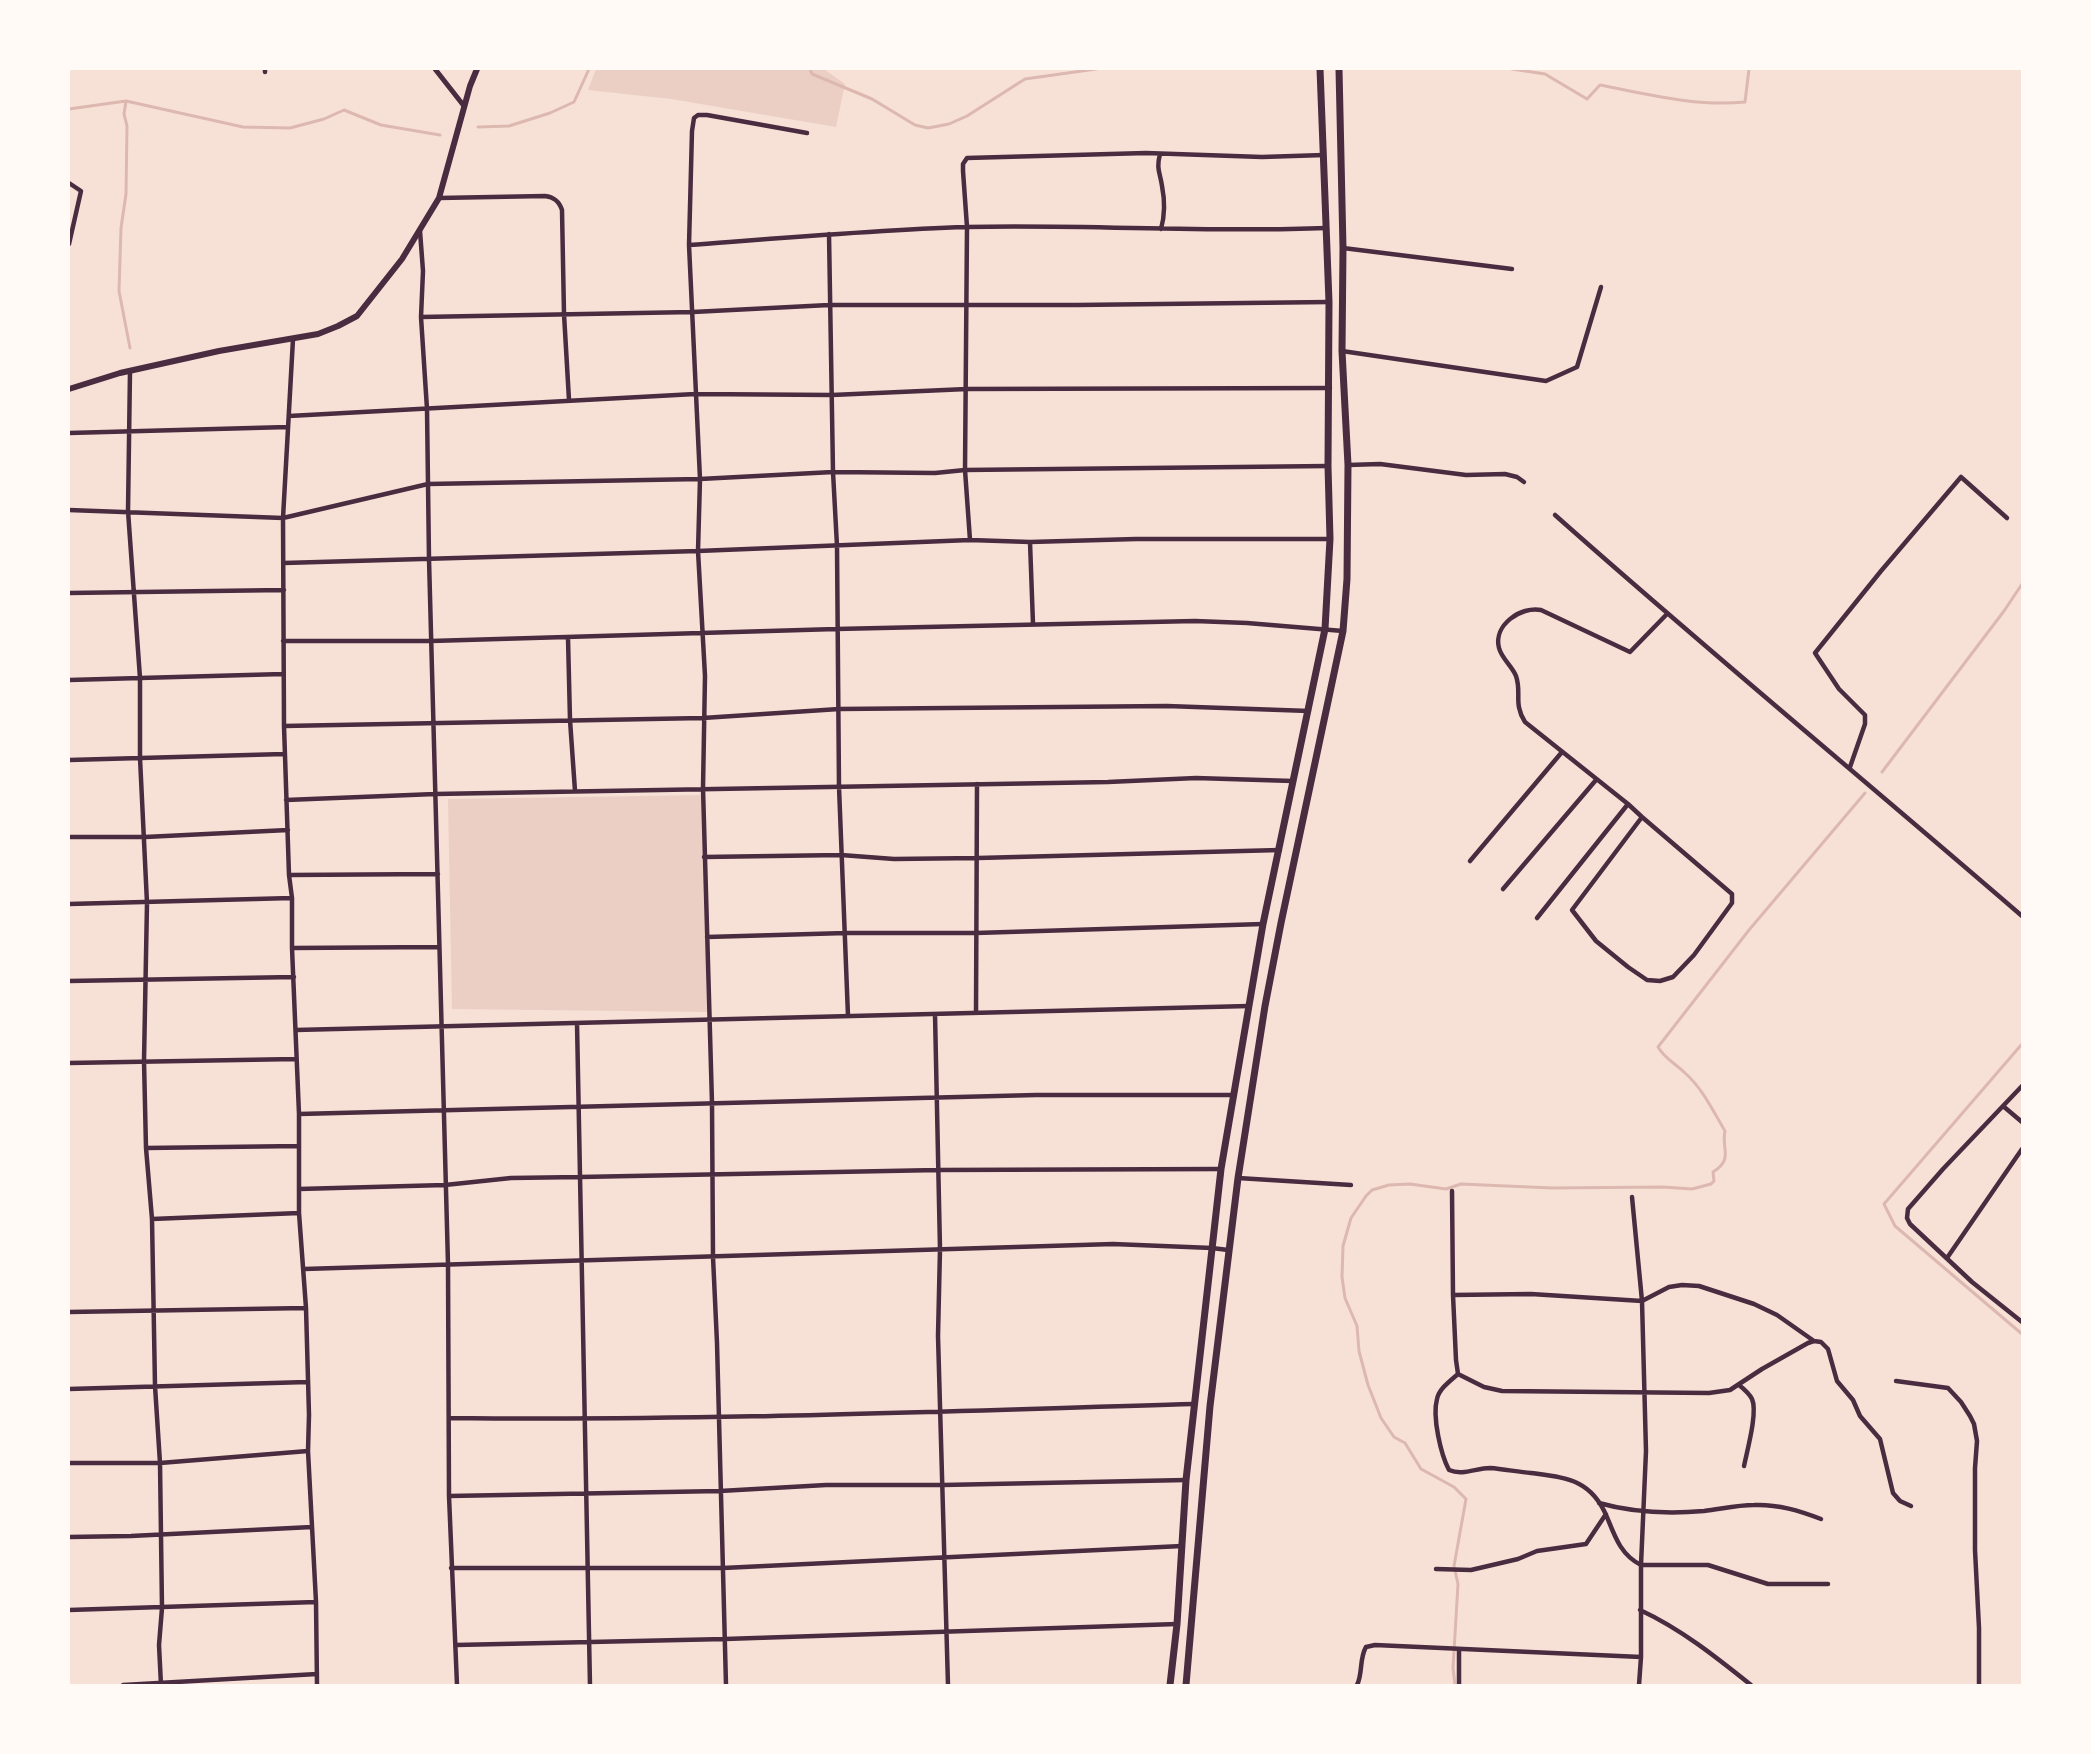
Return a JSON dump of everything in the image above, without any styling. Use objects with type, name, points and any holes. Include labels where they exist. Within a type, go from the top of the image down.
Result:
[{"type":"main road","points":[[69,388],[130,371],[219,351],[318,334],[357,316],[402,259],[439,198],[464,106],[477,69]]},
{"type":"main road","points":[[1170,1685],[1177,1624],[1186,1480],[1221,1169],[1263,924],[1310,711],[1325,629],[1330,539],[1328,466],[1330,388],[1320,69]]},
{"type":"main road","points":[[1186,1685],[1210,1406],[1238,1178],[1277,944],[1343,631],[1347,579],[1348,465],[1342,351],[1340,69]]},
{"type":"street","points":[[435,69],[464,106]]},
{"type":"street","points":[[726,1685],[704,857],[705,676],[698,551],[700,479],[689,245],[692,131],[694,118],[698,115],[707,115],[807,133]]},
{"type":"street","points":[[1160,154],[1157,168],[1162,184],[1165,215],[1161,229]]},
{"type":"street","points":[[970,540],[965,470],[968,389],[967,227],[963,164],[967,158],[1160,154],[1262,157],[1324,155]]},
{"type":"street","points":[[69,183],[81,190],[69,244]]},
{"type":"street","points":[[439,198],[545,196],[556,200],[562,210],[564,314],[569,400]]},
{"type":"street","points":[[689,245],[829,234],[967,227],[1240,230],[1326,228]]},
{"type":"street","points":[[420,228],[423,271],[421,317],[427,409],[442,1111],[448,1264],[449,1496],[457,1685]]},
{"type":"street","points":[[829,234],[833,472],[837,546],[839,787],[848,1016]]},
{"type":"street","points":[[1343,248],[1512,269]]},
{"type":"street","points":[[1342,351],[1546,381],[1577,368],[1601,287]]},
{"type":"street","points":[[421,317],[693,312],[829,304],[1329,302]]},
{"type":"street","points":[[293,339],[283,518],[284,754],[292,898],[299,1114],[299,1213],[306,1308],[308,1451],[316,1602],[317,1685]]},
{"type":"street","points":[[130,371],[128,511],[140,678],[140,758],[147,903],[144,1061],[146,1148],[152,1219],[155,1386],[160,1463],[162,1608],[159,1645],[161,1684]]},
{"type":"street","points":[[288,416],[695,394],[832,395],[968,389],[1330,388]]},
{"type":"street","points":[[69,433],[288,427]]},
{"type":"street","points":[[1348,465],[1380,464],[1466,475],[1505,474],[1516,477],[1524,483]]},
{"type":"street","points":[[69,510],[283,518],[429,484],[700,479],[833,472],[935,473],[965,470],[1328,466]]},
{"type":"street","points":[[1850,767],[1865,724],[1865,715],[1839,689],[1815,653],[1961,477],[2007,518]]},
{"type":"street","points":[[1555,515],[1667,614],[1850,767],[2022,916]]},
{"type":"street","points":[[284,562],[698,551],[970,540],[1030,542],[1136,539],[1330,539]]},
{"type":"street","points":[[1030,542],[1033,624]]},
{"type":"street","points":[[69,593],[284,590]]},
{"type":"street","points":[[1642,817],[1572,910],[1596,941],[1628,967],[1647,980],[1660,981],[1673,977],[1694,955],[1732,903],[1732,894],[1628,804],[1525,722],[1518,712],[1516,676],[1502,655],[1498,645],[1498,634],[1504,625],[1526,609],[1541,610],[1630,652],[1667,614]]},
{"type":"street","points":[[283,641],[431,641],[1205,621],[1247,622],[1343,631]]},
{"type":"street","points":[[568,638],[575,791]]},
{"type":"street","points":[[69,680],[283,674]]},
{"type":"street","points":[[284,726],[703,718],[839,709],[1167,706],[1310,711]]},
{"type":"street","points":[[1470,861],[1562,752]]},
{"type":"street","points":[[69,760],[284,754]]},
{"type":"street","points":[[286,800],[435,794],[1108,782],[1196,778],[1294,781]]},
{"type":"street","points":[[1503,889],[1596,780]]},
{"type":"street","points":[[976,1012],[977,784]]},
{"type":"street","points":[[1537,918],[1628,804]]},
{"type":"street","points":[[69,837],[145,837],[288,830]]},
{"type":"street","points":[[704,857],[841,855],[894,859],[978,858],[1280,850]]},
{"type":"street","points":[[289,875],[438,874]]},
{"type":"street","points":[[69,904],[292,898]]},
{"type":"street","points":[[707,937],[846,933],[976,933],[1263,924]]},
{"type":"street","points":[[292,948],[439,948]]},
{"type":"street","points":[[69,981],[294,977]]},
{"type":"street","points":[[296,1030],[1249,1006]]},
{"type":"street","points":[[935,1014],[940,1249],[938,1336],[948,1685]]},
{"type":"street","points":[[577,1023],[590,1685]]},
{"type":"street","points":[[69,1063],[296,1059]]},
{"type":"street","points":[[2022,1086],[1908,1209],[1907,1218],[1910,1224],[1972,1282],[2022,1322]]},
{"type":"street","points":[[299,1114],[938,1098],[1234,1095]]},
{"type":"street","points":[[2003,1106],[2022,1122]]},
{"type":"street","points":[[146,1148],[299,1146]]},
{"type":"street","points":[[1947,1258],[2022,1149]]},
{"type":"street","points":[[299,1189],[445,1185],[511,1178],[938,1170],[1221,1169]]},
{"type":"street","points":[[1238,1178],[1351,1185]]},
{"type":"street","points":[[1452,1191],[1455,1360],[1458,1374]]},
{"type":"street","points":[[1632,1197],[1642,1301],[1645,1394],[1645,1513],[1641,1565],[1639,1685]]},
{"type":"street","points":[[152,1219],[299,1213]]},
{"type":"street","points":[[304,1269],[1113,1244],[1212,1248],[1228,1251]]},
{"type":"street","points":[[1453,1295],[1531,1294],[1642,1301],[1669,1287],[1682,1285],[1699,1286],[1754,1304],[1777,1315],[1814,1341],[1821,1342],[1828,1349],[1837,1381],[1854,1400],[1860,1416],[1880,1439],[1893,1493],[1900,1501],[1911,1506]]},
{"type":"street","points":[[69,1312],[306,1308]]},
{"type":"street","points":[[1458,1374],[1484,1387],[1502,1391],[1709,1393],[1730,1390],[1762,1369],[1814,1341]]},
{"type":"street","points":[[1458,1374],[1445,1385],[1437,1398],[1436,1416],[1440,1442],[1449,1470],[1456,1473],[1467,1473],[1481,1468],[1490,1468],[1562,1477],[1580,1484],[1599,1503],[1624,1553],[1641,1565],[1708,1565],[1727,1569],[1768,1584],[1828,1584]]},
{"type":"street","points":[[1896,1381],[1948,1388],[1961,1402],[1974,1424],[1977,1441],[1975,1538],[1979,1685]]},
{"type":"street","points":[[69,1389],[307,1382]]},
{"type":"street","points":[[1739,1385],[1754,1403],[1754,1415],[1744,1466]]},
{"type":"street","points":[[450,1418],[718,1417],[1194,1404]]},
{"type":"street","points":[[69,1463],[160,1463],[308,1451]]},
{"type":"street","points":[[449,1496],[720,1491],[826,1485],[1186,1480]]},
{"type":"street","points":[[1599,1503],[1645,1513],[1696,1512],[1756,1505],[1779,1506],[1821,1519]]},
{"type":"street","points":[[1436,1569],[1471,1570],[1518,1559],[1537,1551],[1586,1544],[1606,1514]]},
{"type":"street","points":[[69,1537],[312,1527]]},
{"type":"street","points":[[452,1568],[723,1568],[1182,1546]]},
{"type":"street","points":[[69,1610],[316,1602]]},
{"type":"street","points":[[1640,1610],[1665,1621],[1713,1653],[1751,1685]]},
{"type":"street","points":[[456,1645],[725,1639],[1177,1624]]},
{"type":"street","points":[[1357,1685],[1361,1655],[1366,1647],[1375,1645],[1641,1657]]},
{"type":"street","points":[[1459,1649],[1459,1685]]},
{"type":"street","points":[[123,1685],[317,1674]]},
{"type":"shaded area","points":[[596,69],[824,69],[845,84],[836,127],[671,99],[588,90]]},
{"type":"shaded area","points":[[703,795],[707,1012],[452,1009],[448,799]]},
{"type":"waterway","points":[[478,127],[509,126],[550,113],[574,102],[589,69]]},
{"type":"waterway","points":[[810,69],[812,74],[872,99],[915,125],[928,128],[949,124],[967,116],[1025,79],[1096,69]]},
{"type":"waterway","points":[[1512,69],[1545,74],[1587,99],[1600,85],[1672,99],[1708,103],[1745,102],[1749,69]]},
{"type":"waterway","points":[[126,101],[124,114],[127,126],[126,194],[121,228],[119,291],[130,348]]},
{"type":"waterway","points":[[69,109],[126,101],[243,127],[290,128],[324,119],[344,110],[381,125],[440,135]]},
{"type":"waterway","points":[[1882,772],[2022,584]]},
{"type":"waterway","points":[[1455,1685],[1453,1668],[1458,1584],[1454,1566],[1466,1499],[1454,1487],[1421,1469],[1405,1443],[1394,1437],[1381,1418],[1368,1385],[1359,1351],[1357,1326],[1345,1298],[1342,1277],[1343,1246],[1351,1218],[1372,1190],[1389,1185],[1410,1184],[1446,1189],[1461,1184],[1552,1188],[1692,1189],[1711,1184],[1714,1181],[1713,1172],[1725,1158],[1725,1131],[1697,1086],[1658,1047],[1749,930],[1865,793]]},
{"type":"waterway","points":[[2022,1044],[1884,1204],[1895,1226],[2022,1334]]}]
